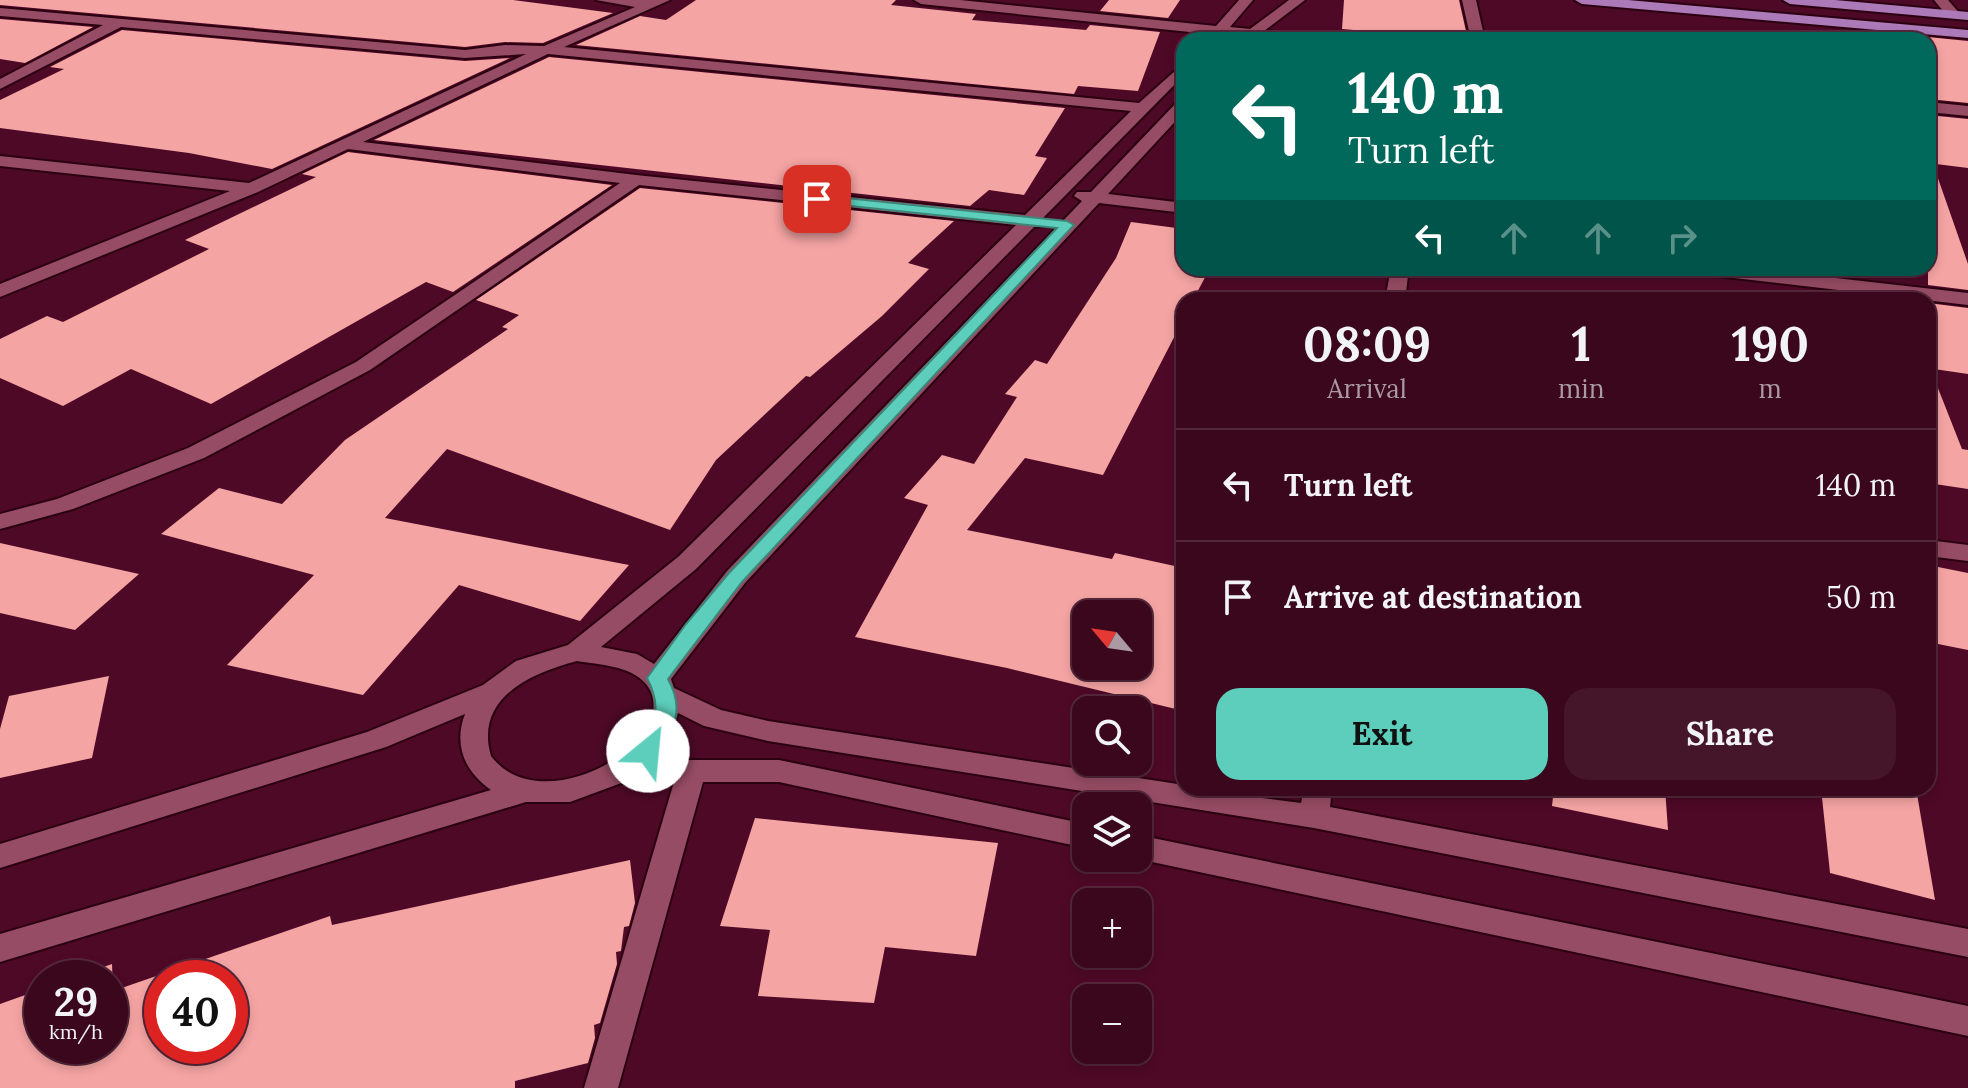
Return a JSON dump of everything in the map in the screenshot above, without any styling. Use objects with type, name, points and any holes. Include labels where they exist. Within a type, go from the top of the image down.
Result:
[{"type":"main road","points":[[1582,0],[1968,34]]},
{"type":"main road","points":[[1790,0],[1961,15]]},
{"type":"street","points":[[603,0],[658,2]]},
{"type":"street","points":[[921,0],[1234,32]]},
{"type":"street","points":[[1219,32],[1246,0]]},
{"type":"street","points":[[1256,32],[1298,0]]},
{"type":"street","points":[[1469,0],[1476,32]]},
{"type":"street","points":[[1941,0],[1961,15]]},
{"type":"street","points":[[0,1],[482,42],[505,49]]},
{"type":"street","points":[[0,291],[350,145],[546,50],[658,2]]},
{"type":"street","points":[[0,12],[465,54],[505,49],[546,50],[1143,108]]},
{"type":"street","points":[[0,85],[120,22]]},
{"type":"street","points":[[577,652],[687,563],[1176,75]]},
{"type":"street","points":[[1936,108],[1968,111]]},
{"type":"street","points":[[0,948],[526,791],[561,792],[596,784],[623,771],[648,751],[666,721],[662,687],[736,577],[1176,111]]},
{"type":"street","points":[[350,145],[636,180],[1067,225]]},
{"type":"street","points":[[0,161],[252,188]]},
{"type":"street","points":[[0,522],[65,504],[196,453],[363,366],[636,180]]},
{"type":"street","points":[[1057,194],[1176,207]]},
{"type":"street","points":[[1768,276],[1907,292]]},
{"type":"street","points":[[1936,295],[1968,299]]},
{"type":"street","points":[[1936,549],[1968,553]]},
{"type":"street","points":[[526,791],[493,777],[475,757],[471,734],[479,708],[491,692],[510,676],[539,661],[577,652],[608,653],[639,663],[662,687],[714,719],[768,731],[1176,784]]},
{"type":"street","points":[[0,856],[376,740],[491,692]]},
{"type":"street","points":[[623,771],[779,771],[1072,833]]},
{"type":"street","points":[[601,1088],[624,1017],[663,858],[692,771]]},
{"type":"street","points":[[1270,796],[1316,802],[1968,943]]},
{"type":"street","points":[[1152,850],[1968,1021]]},
{"type":"building","points":[[0,0],[513,0],[613,13],[543,43],[505,42],[465,47],[0,5]]},
{"type":"building","points":[[696,0],[896,0],[891,5],[976,14],[972,20],[1086,30],[1090,25],[1160,32],[1138,91],[1078,86],[1074,94],[576,45],[640,16],[666,20]]},
{"type":"building","points":[[1109,0],[1180,0],[1168,18],[1100,11]]},
{"type":"building","points":[[1344,0],[1459,0],[1466,32],[1376,32],[1342,29]]},
{"type":"building","points":[[0,19],[93,27],[25,63],[0,59]]},
{"type":"building","points":[[122,30],[465,61],[510,58],[272,169],[189,153],[0,128],[0,100],[64,69],[50,67]]},
{"type":"building","points":[[1936,38],[1968,41],[1968,103],[1936,100]]},
{"type":"building","points":[[549,57],[1065,108],[1035,156],[1047,158],[1024,195],[989,190],[970,206],[374,140]]},
{"type":"building","points":[[1936,116],[1968,119],[1968,168],[1936,164]]},
{"type":"building","points":[[348,152],[612,185],[453,292],[426,282],[211,404],[131,369],[63,406],[0,378],[0,339],[47,316],[63,322],[209,249],[185,240],[316,177],[302,174]]},
{"type":"building","points":[[1936,173],[1968,264],[1968,290],[1928,285],[1928,276],[1936,276]]},
{"type":"building","points":[[640,188],[954,221],[908,263],[929,269],[882,316],[810,377],[806,376],[716,460],[670,530],[447,449],[385,518],[629,565],[580,621],[459,585],[363,695],[227,665],[314,575],[161,534],[219,488],[282,504],[345,440],[508,329],[502,327],[519,315],[476,300]]},
{"type":"building","points":[[1131,222],[1176,228],[1176,276],[1206,276],[1197,292],[1176,292],[1176,334],[1103,475],[1025,458],[967,530],[1112,559],[1115,553],[1176,566],[1176,709],[1152,703],[1152,696],[1122,696],[1007,668],[855,637],[928,505],[904,498],[942,455],[974,464],[1017,397],[1005,394],[1035,360],[1047,364],[1116,258]]},
{"type":"building","points":[[1936,304],[1968,308],[1968,374],[1936,369]]},
{"type":"building","points":[[1936,383],[1962,449],[1968,450],[1968,489],[1936,484]]},
{"type":"building","points":[[0,543],[139,574],[75,630],[0,613]]},
{"type":"building","points":[[1936,567],[1968,573],[1968,650],[1936,644]]},
{"type":"building","points":[[109,676],[92,758],[0,778],[0,729],[9,696]]},
{"type":"building","points":[[1553,796],[1666,796],[1668,830],[1552,806]]},
{"type":"building","points":[[1822,796],[1917,796],[1935,900],[1830,873]]},
{"type":"building","points":[[755,818],[998,843],[976,956],[885,947],[874,1003],[758,996],[770,930],[720,926]]},
{"type":"building","points":[[630,860],[635,903],[629,926],[624,927],[621,951],[616,952],[617,964],[600,1023],[594,1025],[595,1038],[588,1063],[515,1081],[515,1088],[0,1088],[0,1004],[24,995],[24,1064],[128,1064],[128,986],[144,980],[144,1064],[248,1064],[248,960],[203,960],[330,916],[332,925]]},
{"type":"route","points":[[648,751],[666,721],[667,696],[657,678],[693,629],[736,577],[1067,225],[817,199]]}]
